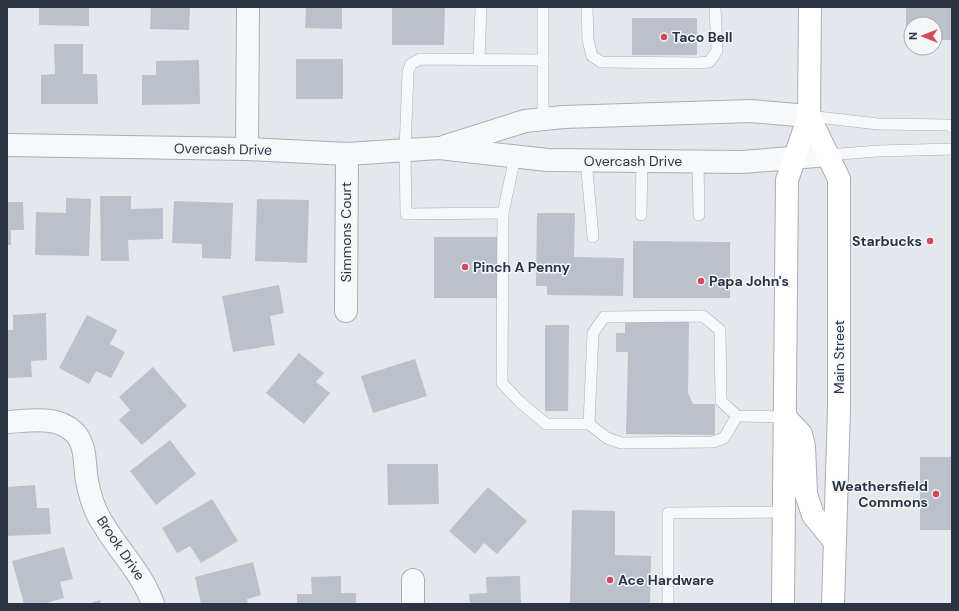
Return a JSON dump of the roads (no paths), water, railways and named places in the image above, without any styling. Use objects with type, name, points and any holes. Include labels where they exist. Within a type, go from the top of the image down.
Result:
[{"type":"main road","name":"Main Street","points":[[783,604],[787,180],[809,116],[810,7]]},
{"type":"main road","name":"Main Street","points":[[809,116],[839,179],[839,408],[833,604]]},
{"type":"main road","points":[[785,417],[801,434],[804,447],[806,494],[814,515],[835,542]]},
{"type":"street","points":[[247,149],[248,7]]},
{"type":"street","name":"Overcash Drive","points":[[439,148],[525,121],[563,117],[751,111],[809,116]]},
{"type":"street","name":"Overcash Drive","points":[[7,145],[247,149],[347,154],[439,148],[548,160],[742,162],[828,155]]},
{"type":"street","name":"Simmons Court","points":[[346,311],[347,154]]},
{"type":"street","name":"Brook Drive","points":[[7,422],[54,421],[67,427],[78,438],[82,445],[89,490],[96,510],[104,526],[142,579],[153,604]]},
{"type":"street","points":[[413,580],[413,604]]},
{"type":"lane","points":[[479,59],[481,7]]},
{"type":"lane","points":[[543,7],[543,119]]},
{"type":"lane","points":[[587,7],[588,40],[592,56],[601,62],[697,63],[709,62],[717,51],[715,7]]},
{"type":"lane","points":[[502,213],[406,214],[405,150],[408,72],[411,64],[420,59],[543,60]]},
{"type":"lane","points":[[809,116],[878,124],[948,125],[952,127]]},
{"type":"lane","points":[[828,155],[878,151],[952,149]]},
{"type":"lane","points":[[515,157],[502,213],[502,383],[520,402],[546,424],[589,424],[607,438],[621,442],[713,442],[724,438],[737,416]]},
{"type":"lane","points":[[586,160],[593,237]]},
{"type":"lane","points":[[641,215],[642,161]]},
{"type":"lane","points":[[698,161],[699,215]]},
{"type":"lane","points":[[589,424],[593,333],[604,317],[703,316],[720,330],[721,401],[737,416],[785,417]]},
{"type":"lane","points":[[668,604],[668,513],[784,512]]},
{"type":"place","name":"Taco Bell","points":[[664,37]]},
{"type":"place","name":"Starbucks","points":[[930,241]]},
{"type":"place","name":"Pinch A Penny","points":[[465,267]]},
{"type":"place","name":"Papa John's","points":[[701,281]]},
{"type":"place","name":"Weathersfield Commons","points":[[936,494]]},
{"type":"place","name":"Ace Hardware","points":[[610,580]]}]
